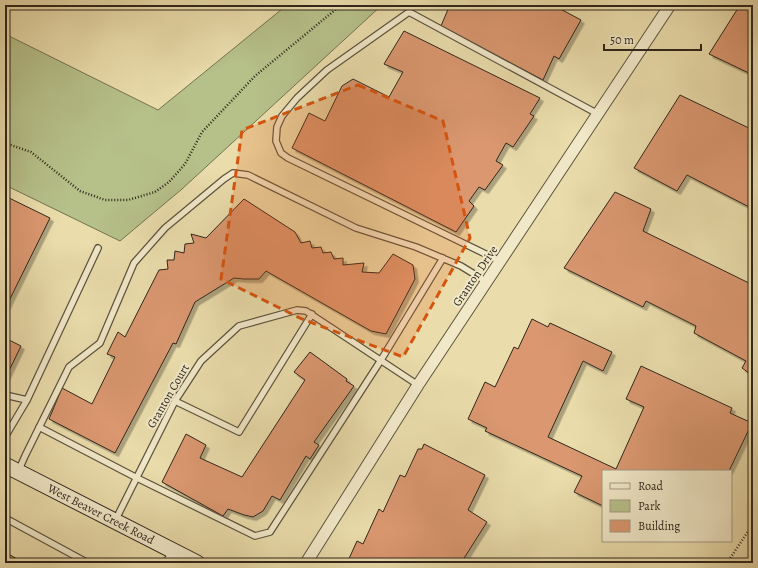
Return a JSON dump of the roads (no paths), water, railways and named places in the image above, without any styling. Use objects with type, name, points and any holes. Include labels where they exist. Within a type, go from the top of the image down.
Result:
[{"type":"street","name":"Granton Drive","points":[[306,563],[418,385],[670,5]]},
{"type":"street","name":"West Beaver Creek Road","points":[[12,469],[115,521],[169,557],[197,563]]},
{"type":"lane","points":[[500,261],[288,158],[281,153],[276,141],[277,127],[282,116],[297,98],[327,70],[409,12],[598,114]]},
{"type":"lane","points":[[12,469],[39,427],[69,367],[100,343],[134,263],[165,228],[233,173],[248,175],[356,228],[416,247],[443,258],[461,266],[487,282]]},
{"type":"lane","points":[[5,437],[27,400],[98,248]]},
{"type":"lane","points":[[39,427],[136,478],[255,536],[270,532],[381,360],[443,258]]},
{"type":"lane","name":"Granton Court","points":[[115,521],[175,401],[201,361],[239,326],[297,310],[306,311],[418,385]]},
{"type":"lane","points":[[175,401],[239,432],[312,314]]},
{"type":"lane","points":[[5,396],[27,400]]},
{"type":"lane","points":[[5,518],[88,563]]}]
